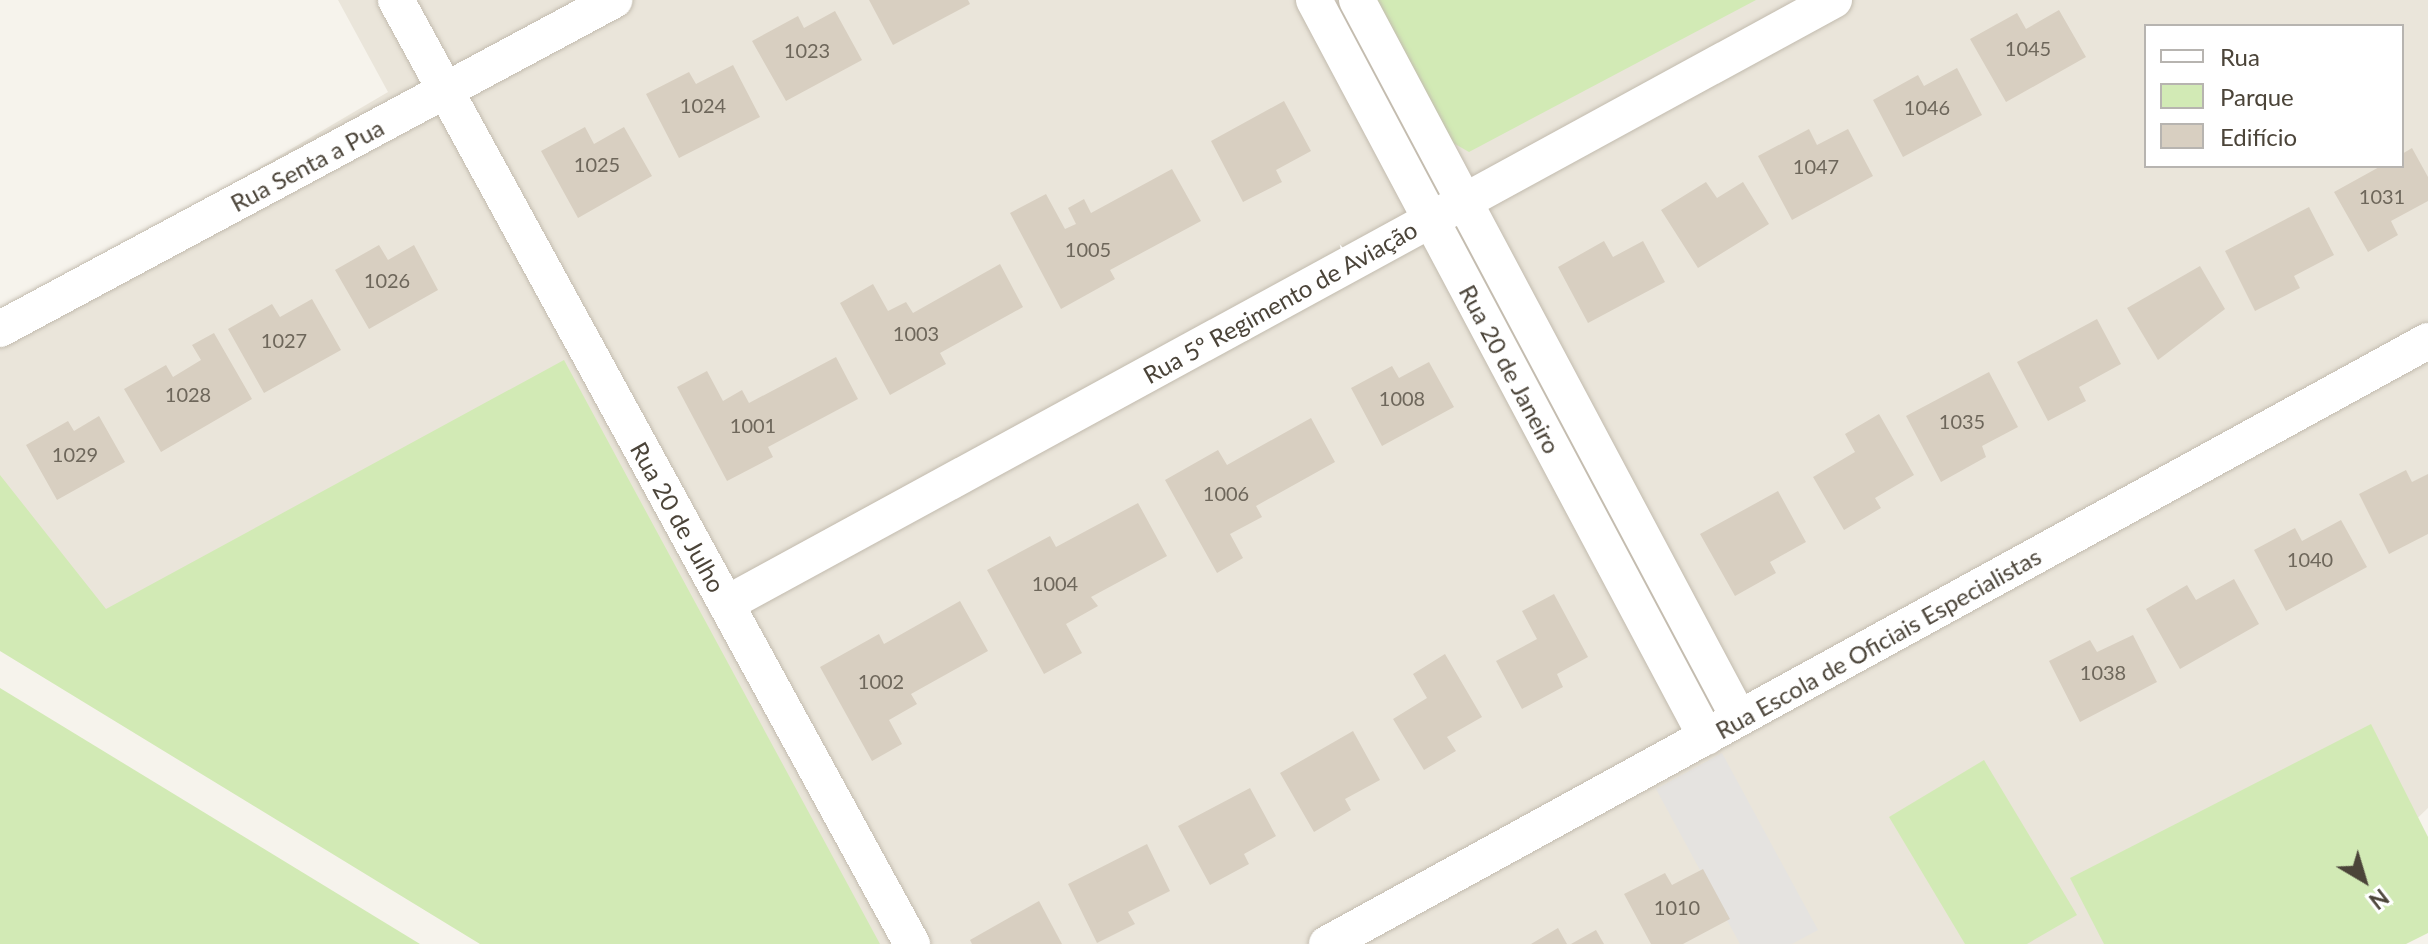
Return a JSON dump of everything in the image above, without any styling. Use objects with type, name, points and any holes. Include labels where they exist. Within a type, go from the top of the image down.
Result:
[{"type":"street","name":"Rua 20 de Julho","points":[[396,0],[912,944]]},
{"type":"street","name":"Rua Senta a Pua","points":[[0,329],[614,0]]},
{"type":"street","name":"Rua 20 de Janeiro","points":[[1314,0],[1706,737]]},
{"type":"street","name":"Rua 20 de Janeiro","points":[[1357,0],[1739,718]]},
{"type":"street","name":"Rua 5º Regimento de Aviação","points":[[726,604],[1834,0]]},
{"type":"street","name":"Rua Escola de Oficiais Especialistas","points":[[1327,944],[2428,341]]},
{"type":"shaded area","points":[[338,0],[2428,0],[2428,808],[2286,944],[596,944],[0,566],[0,320],[388,92]]},
{"type":"shaded area","points":[[1722,753],[1818,930],[1792,944],[1740,944],[1656,789]]},
{"type":"green space","points":[[1371,0],[1756,0],[1469,152],[1448,140]]},
{"type":"green space","points":[[564,360],[880,944],[480,944],[0,651],[0,475],[106,609]]},
{"type":"green space","points":[[0,688],[420,944],[0,944]]},
{"type":"green space","points":[[2371,724],[2428,837],[2428,933],[2406,944],[2104,944],[2070,878]]},
{"type":"green space","points":[[1984,760],[2077,915],[2027,944],[1965,944],[1889,817]]},
{"type":"building","points":[[869,0],[968,0],[970,4],[893,45]]},
{"type":"building","points":[[2059,10],[2086,57],[2006,102],[1970,39],[2017,13],[2026,29]]},
{"type":"building","points":[[835,11],[862,60],[786,101],[752,41],[798,16],[804,28]]},
{"type":"building","points":[[733,65],[760,117],[679,158],[646,94],[689,72],[696,84]]},
{"type":"building","points":[[1957,68],[1982,115],[1903,157],[1873,100],[1918,75],[1924,86]]},
{"type":"building","points":[[1284,101],[1311,151],[1276,170],[1282,182],[1243,202],[1211,141]]},
{"type":"building","points":[[585,127],[594,144],[624,127],[652,176],[578,218],[541,151]]},
{"type":"building","points":[[1809,129],[1817,145],[1848,129],[1873,176],[1792,220],[1758,156]]},
{"type":"building","points":[[2412,148],[2428,177],[2428,201],[2391,221],[2398,235],[2368,252],[2334,192],[2377,168],[2404,168],[2404,153]]},
{"type":"building","points":[[1172,169],[1201,221],[1110,270],[1115,279],[1061,309],[1010,213],[1046,194],[1065,229],[1076,224],[1068,208],[1084,199],[1091,213]]},
{"type":"building","points":[[1706,182],[1717,198],[1743,182],[1769,224],[1698,268],[1661,210]]},
{"type":"building","points":[[2309,207],[2334,255],[2294,276],[2300,288],[2255,311],[2225,251]]},
{"type":"building","points":[[1604,241],[1613,257],[1643,241],[1665,282],[1588,323],[1558,267]]},
{"type":"building","points":[[379,245],[388,260],[414,245],[438,290],[369,329],[335,270]]},
{"type":"building","points":[[1000,264],[1023,307],[940,353],[946,364],[890,395],[840,303],[873,284],[888,311],[906,302],[913,313]]},
{"type":"building","points":[[2200,266],[2225,309],[2158,360],[2127,308]]},
{"type":"building","points":[[312,299],[341,350],[264,393],[228,329],[272,304],[280,317]]},
{"type":"building","points":[[2097,319],[2121,364],[2079,387],[2086,401],[2048,421],[2017,362]]},
{"type":"building","points":[[214,333],[252,399],[161,452],[124,389],[166,365],[173,377],[201,360],[192,345]]},
{"type":"building","points":[[836,357],[858,399],[768,447],[773,457],[727,481],[677,387],[707,371],[723,401],[742,390],[749,403]]},
{"type":"building","points":[[1429,362],[1454,407],[1382,446],[1351,388],[1392,366],[1399,378]]},
{"type":"building","points":[[1989,372],[2018,427],[1982,446],[1986,457],[1941,482],[1906,416]]},
{"type":"building","points":[[1879,414],[1914,475],[1875,498],[1881,508],[1844,530],[1813,477],[1855,452],[1845,434]]},
{"type":"building","points":[[99,416],[125,462],[57,500],[26,445],[68,421],[74,431]]},
{"type":"building","points":[[1311,418],[1335,462],[1256,506],[1262,517],[1230,534],[1243,558],[1217,573],[1165,480],[1218,450],[1227,465]]},
{"type":"building","points":[[2406,470],[2412,482],[2428,474],[2428,534],[2389,554],[2359,494]]},
{"type":"building","points":[[1778,491],[1806,542],[1770,562],[1776,573],[1735,596],[1700,534]]},
{"type":"building","points":[[1138,503],[1167,556],[1091,597],[1098,606],[1066,624],[1082,653],[1044,674],[987,570],[1050,536],[1056,547]]},
{"type":"building","points":[[2341,520],[2367,567],[2286,611],[2254,550],[2295,528],[2302,541]]},
{"type":"building","points":[[2234,579],[2259,624],[2180,669],[2146,609],[2187,585],[2196,600]]},
{"type":"building","points":[[1554,594],[1588,657],[1557,674],[1563,687],[1522,709],[1496,661],[1537,639],[1522,611]]},
{"type":"building","points":[[960,601],[988,651],[911,694],[917,704],[889,720],[902,744],[872,761],[820,667],[879,634],[884,644]]},
{"type":"building","points":[[2133,635],[2157,682],[2080,722],[2049,661],[2090,640],[2097,652]]},
{"type":"building","points":[[1445,654],[1482,717],[1447,737],[1456,751],[1424,770],[1393,719],[1427,698],[1413,674]]},
{"type":"building","points":[[1353,731],[1380,780],[1345,799],[1351,810],[1314,832],[1280,773]]},
{"type":"building","points":[[1250,788],[1276,836],[1244,854],[1249,864],[1210,885],[1178,826]]},
{"type":"building","points":[[1147,844],[1170,891],[1128,912],[1135,924],[1097,943],[1068,884]]},
{"type":"building","points":[[1703,869],[1730,919],[1683,944],[1651,944],[1624,894],[1665,873],[1672,885]]},
{"type":"building","points":[[1039,901],[1062,944],[972,944],[970,940]]},
{"type":"building","points":[[1558,928],[1567,944],[1531,944]]},
{"type":"building","points":[[1596,930],[1604,944],[1571,944]]}]
